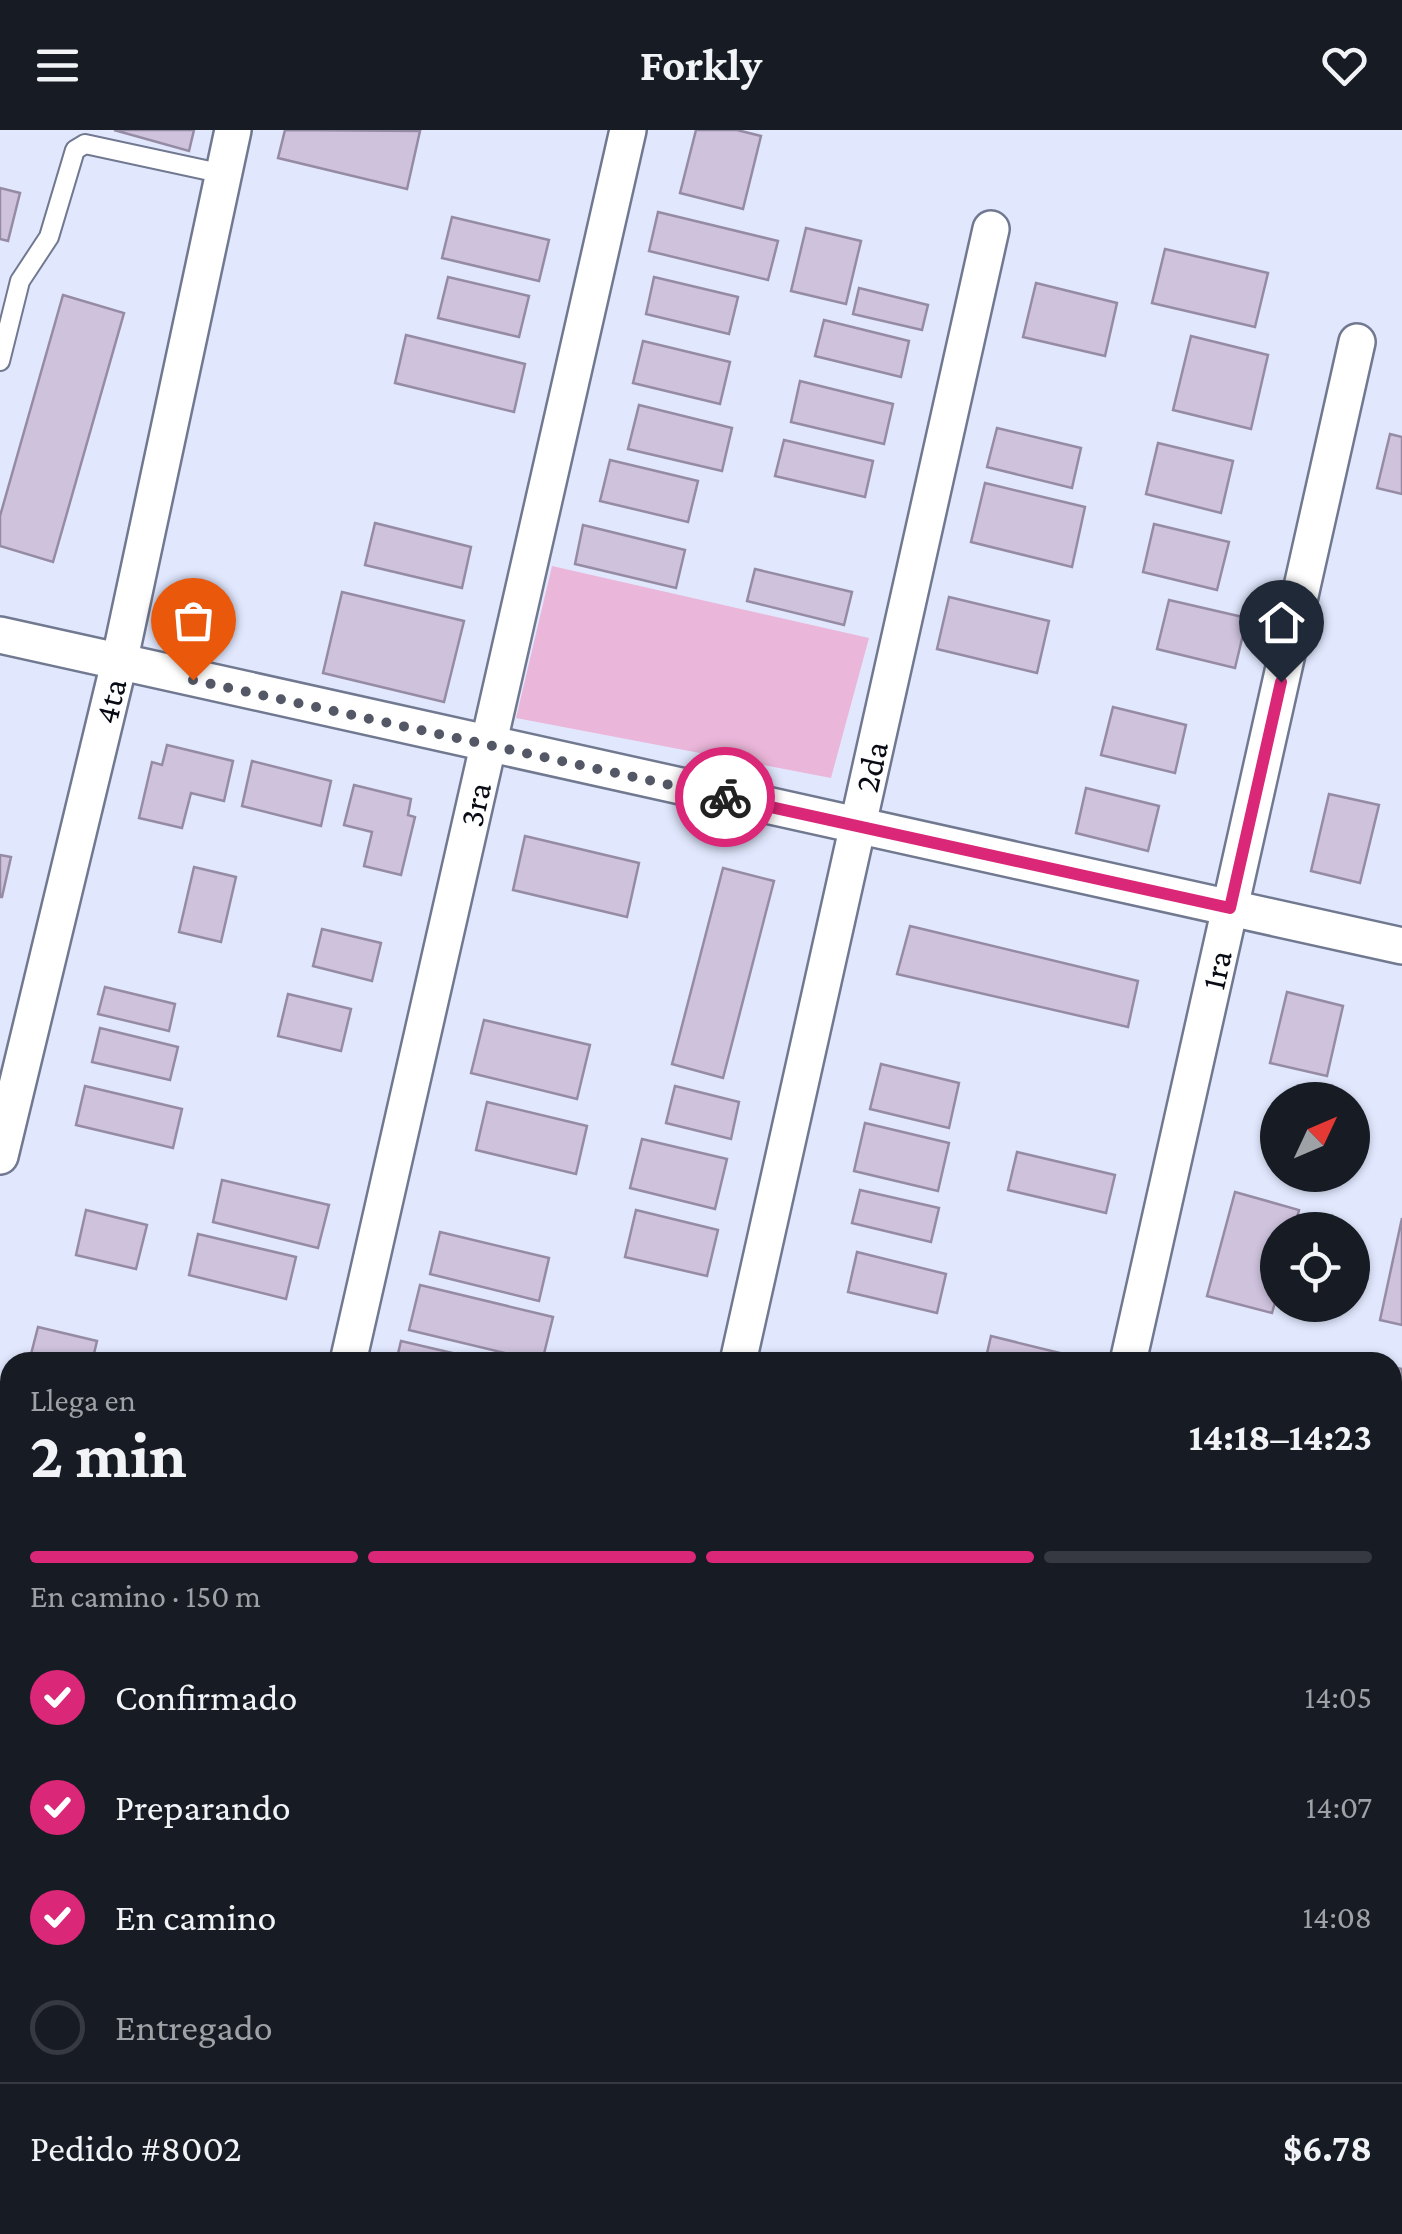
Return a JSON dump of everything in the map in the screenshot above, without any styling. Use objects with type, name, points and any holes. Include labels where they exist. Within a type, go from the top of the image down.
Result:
[{"type":"street","name":"4ta","points":[[0,1156],[119,663],[233,130]]},
{"type":"street","name":"3ra","points":[[350,1352],[628,130]]},
{"type":"street","name":"2da","points":[[740,1352],[990,229]]},
{"type":"street","name":"1ra","points":[[1130,1352],[1357,342]]},
{"type":"street","points":[[0,636],[1402,946]]},
{"type":"lane","points":[[0,360],[20,281],[49,238],[75,150],[85,144],[224,174]]},
{"type":"shaded area","points":[[552,566],[869,638],[831,778],[516,718]]},
{"type":"building","points":[[114,130],[194,130],[189,151]]},
{"type":"building","points":[[285,130],[420,131],[407,189],[278,158]]},
{"type":"building","points":[[696,130],[737,130],[761,136],[743,209],[680,193]]},
{"type":"building","points":[[0,188],[20,193],[8,241],[0,239]]},
{"type":"building","points":[[658,212],[778,241],[768,280],[649,251]]},
{"type":"building","points":[[452,217],[549,240],[539,281],[442,258]]},
{"type":"building","points":[[806,228],[861,241],[846,304],[791,291]]},
{"type":"building","points":[[1165,249],[1268,273],[1255,327],[1152,303]]},
{"type":"building","points":[[448,277],[529,296],[519,337],[438,318]]},
{"type":"building","points":[[654,277],[738,297],[729,334],[646,314]]},
{"type":"building","points":[[1036,283],[1117,303],[1105,356],[1023,337]]},
{"type":"building","points":[[859,288],[928,305],[922,330],[853,314]]},
{"type":"building","points":[[63,295],[124,313],[53,562],[0,546],[0,516]]},
{"type":"building","points":[[824,320],[909,341],[901,377],[815,356]]},
{"type":"building","points":[[406,335],[525,364],[514,412],[395,383]]},
{"type":"building","points":[[1191,336],[1268,355],[1251,429],[1173,410]]},
{"type":"building","points":[[643,341],[730,362],[720,404],[633,383]]},
{"type":"building","points":[[800,381],[893,404],[884,444],[791,422]]},
{"type":"building","points":[[639,405],[732,428],[722,471],[628,449]]},
{"type":"building","points":[[997,428],[1081,448],[1072,488],[987,467]]},
{"type":"building","points":[[1390,434],[1402,437],[1402,494],[1377,488]]},
{"type":"building","points":[[784,440],[873,461],[865,497],[775,476]]},
{"type":"building","points":[[1158,443],[1233,461],[1221,513],[1146,494]]},
{"type":"building","points":[[610,460],[698,481],[688,522],[600,501]]},
{"type":"building","points":[[985,483],[1085,507],[1072,567],[971,542]]},
{"type":"building","points":[[375,523],[471,547],[462,588],[365,565]]},
{"type":"building","points":[[1154,524],[1229,542],[1217,590],[1143,572]]},
{"type":"building","points":[[583,525],[685,550],[676,588],[575,564]]},
{"type":"building","points":[[755,569],[852,592],[844,625],[747,601]]},
{"type":"building","points":[[342,592],[464,621],[444,702],[323,673]]},
{"type":"building","points":[[949,597],[1049,621],[1037,673],[937,649]]},
{"type":"building","points":[[1169,600],[1247,618],[1235,668],[1157,649]]},
{"type":"building","points":[[1113,707],[1186,725],[1175,773],[1101,755]]},
{"type":"building","points":[[167,745],[233,761],[224,801],[191,793],[182,828],[139,818],[152,762],[162,765]]},
{"type":"building","points":[[252,761],[331,781],[321,826],[242,806]]},
{"type":"building","points":[[354,785],[411,799],[408,815],[415,817],[401,875],[364,866],[372,832],[344,825]]},
{"type":"building","points":[[1086,788],[1159,806],[1148,851],[1076,833]]},
{"type":"building","points":[[1329,794],[1379,805],[1360,883],[1311,871]]},
{"type":"building","points":[[525,836],[639,863],[627,917],[513,890]]},
{"type":"building","points":[[0,855],[11,857],[2,897],[0,897]]},
{"type":"building","points":[[194,867],[236,877],[221,942],[179,932]]},
{"type":"building","points":[[723,868],[774,881],[723,1078],[672,1064]]},
{"type":"building","points":[[910,926],[1138,981],[1128,1027],[897,974]]},
{"type":"building","points":[[322,929],[381,943],[372,981],[313,966]]},
{"type":"building","points":[[105,987],[175,1004],[169,1031],[98,1014]]},
{"type":"building","points":[[1287,992],[1343,1006],[1327,1076],[1270,1063]]},
{"type":"building","points":[[288,994],[351,1009],[341,1051],[278,1036]]},
{"type":"building","points":[[484,1020],[590,1045],[577,1099],[471,1073]]},
{"type":"building","points":[[100,1028],[178,1047],[170,1080],[92,1062]]},
{"type":"building","points":[[881,1064],[959,1083],[949,1128],[870,1109]]},
{"type":"building","points":[[85,1086],[182,1109],[173,1148],[76,1125]]},
{"type":"building","points":[[675,1086],[739,1102],[731,1139],[666,1123]]},
{"type":"building","points":[[487,1102],[587,1126],[576,1174],[476,1150]]},
{"type":"building","points":[[865,1123],[949,1143],[938,1191],[854,1171]]},
{"type":"building","points":[[642,1139],[727,1159],[715,1209],[630,1188]]},
{"type":"building","points":[[1017,1152],[1115,1175],[1106,1213],[1008,1190]]},
{"type":"building","points":[[222,1180],[329,1205],[318,1248],[213,1222]]},
{"type":"building","points":[[860,1190],[939,1208],[931,1242],[852,1223]]},
{"type":"building","points":[[1235,1192],[1299,1210],[1260,1212],[1260,1310],[1207,1296]]},
{"type":"building","points":[[86,1210],[147,1225],[136,1269],[76,1255]]},
{"type":"building","points":[[636,1210],[718,1230],[707,1276],[625,1257]]},
{"type":"building","points":[[1402,1218],[1402,1325],[1380,1320]]},
{"type":"building","points":[[440,1232],[549,1258],[539,1301],[430,1274]]},
{"type":"building","points":[[198,1234],[296,1257],[286,1299],[189,1275]]},
{"type":"building","points":[[857,1252],[946,1274],[937,1313],[848,1292]]},
{"type":"building","points":[[420,1285],[553,1317],[544,1352],[500,1352],[409,1330]]},
{"type":"building","points":[[38,1327],[97,1341],[94,1352],[32,1352]]},
{"type":"building","points":[[991,1336],[1056,1352],[987,1352]]},
{"type":"building","points":[[401,1341],[448,1352],[398,1352]]},
{"type":"way so far","points":[[193,680],[725,797]]},
{"type":"route","points":[[725,797],[1230,908],[1281,682]]}]
